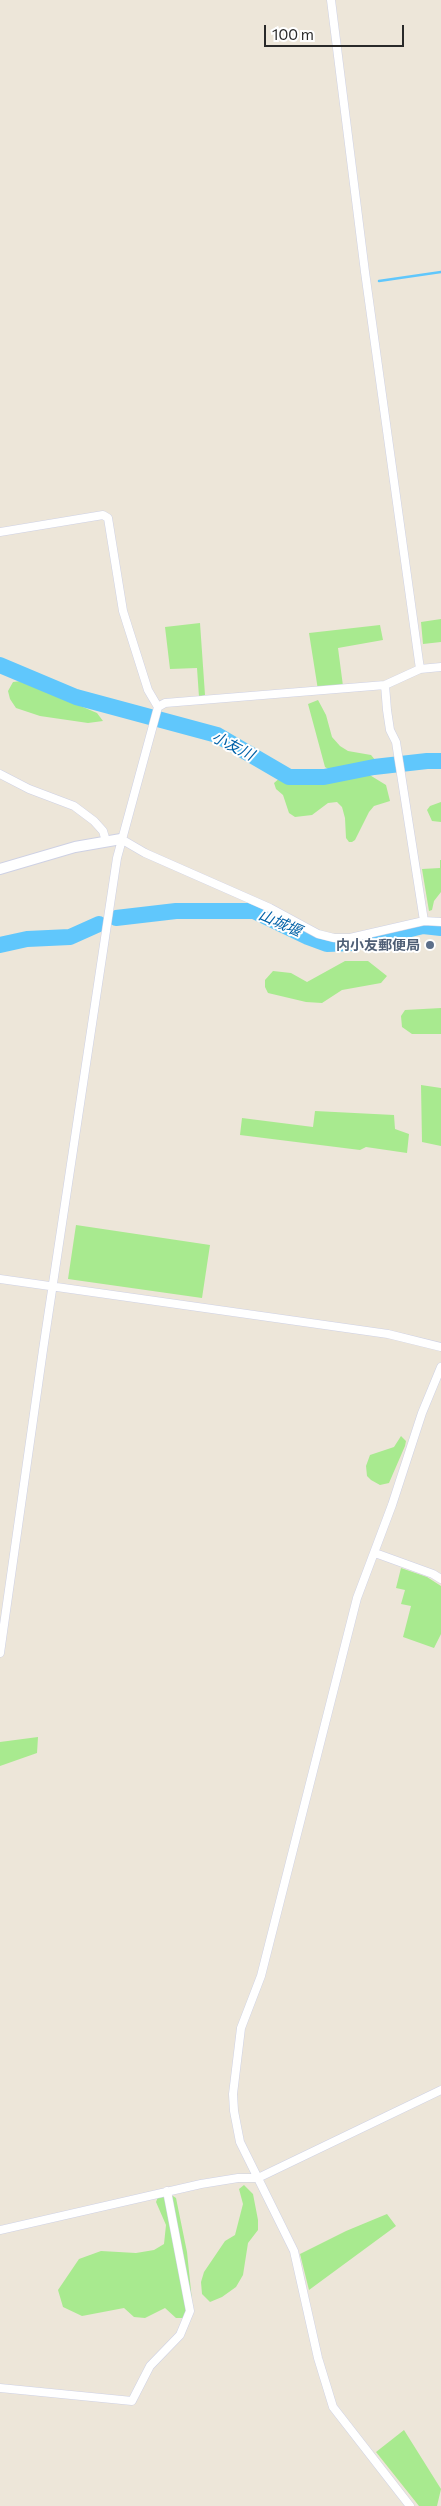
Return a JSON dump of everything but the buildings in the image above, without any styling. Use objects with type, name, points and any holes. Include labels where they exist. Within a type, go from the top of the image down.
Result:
[{"type":"street","points":[[331,0],[365,272],[420,669]]},
{"type":"street","points":[[0,532],[103,515],[108,518],[123,611],[148,690],[158,707]]},
{"type":"street","points":[[0,1653],[52,1287],[121,838],[158,707],[165,703],[385,685],[420,669],[441,667]]},
{"type":"street","points":[[385,685],[389,723],[396,742],[424,920]]},
{"type":"street","points":[[0,774],[29,789],[74,806],[94,821],[103,831],[106,841]]},
{"type":"street","points":[[0,869],[75,846],[121,838],[145,853],[270,908],[318,934],[334,938],[350,938],[424,920],[441,922]]},
{"type":"street","points":[[0,1279],[388,1334],[441,1346]]},
{"type":"street","points":[[410,2506],[333,2407],[318,2358],[294,2252],[240,2142],[233,2094],[241,2028],[261,1976],[357,1598],[375,1553],[422,1413],[441,1367]]},
{"type":"street","points":[[375,1553],[433,1574],[441,1579]]},
{"type":"street","points":[[0,2230],[168,2191],[238,2178],[258,2178],[441,2090]]},
{"type":"street","points":[[0,2388],[132,2401],[150,2366],[180,2334],[190,2312],[168,2191]]},
{"type":"green space","points":[[441,619],[441,642],[423,644],[421,622]]},
{"type":"green space","points":[[200,623],[205,695],[199,697],[197,668],[170,669],[165,627]]},
{"type":"green space","points":[[380,625],[383,640],[338,648],[343,686],[318,690],[309,633]]},
{"type":"green space","points":[[21,681],[97,713],[103,721],[88,723],[40,716],[16,708],[10,699],[8,691],[13,682]]},
{"type":"green space","points":[[318,700],[326,715],[332,737],[340,746],[348,751],[371,755],[376,761],[342,770],[330,770],[325,767],[308,704]]},
{"type":"green space","points":[[368,774],[386,785],[390,801],[374,806],[355,840],[352,842],[349,842],[346,838],[345,818],[342,807],[337,802],[328,803],[312,815],[295,817],[289,813],[283,795],[276,789],[274,783],[281,777],[288,783],[304,785]]},
{"type":"green space","points":[[441,802],[441,822],[432,821],[427,810],[430,806]]},
{"type":"green space","points":[[440,860],[441,892],[434,901],[432,910],[429,911],[422,869],[440,868]]},
{"type":"green space","points":[[345,961],[368,961],[387,976],[381,983],[342,990],[322,1003],[306,1002],[268,993],[265,987],[265,980],[273,971],[291,973],[307,982]]},
{"type":"green space","points":[[441,1008],[441,1034],[412,1034],[402,1027],[401,1016],[405,1010]]},
{"type":"green space","points":[[421,1085],[441,1088],[441,1146],[422,1142]]},
{"type":"green space","points":[[315,1111],[394,1115],[395,1129],[409,1134],[407,1153],[366,1147],[360,1150],[240,1135],[242,1118],[313,1127]]},
{"type":"green space","points":[[76,1225],[210,1245],[202,1298],[68,1279]]},
{"type":"green space","points":[[401,1436],[406,1441],[405,1446],[389,1483],[380,1485],[367,1476],[366,1466],[370,1455],[394,1447]]},
{"type":"green space","points":[[401,1568],[427,1577],[441,1586],[441,1634],[434,1648],[403,1637],[411,1606],[401,1604],[405,1590],[396,1588]]},
{"type":"green space","points":[[38,1737],[37,1753],[0,1766],[0,1742]]},
{"type":"green space","points":[[244,2185],[253,2194],[258,2230],[248,2243],[243,2275],[236,2287],[222,2297],[210,2302],[202,2294],[201,2282],[204,2272],[225,2241],[235,2235],[243,2204],[239,2189]]},
{"type":"green space","points":[[173,2196],[176,2198],[187,2252],[193,2310],[183,2318],[176,2318],[165,2308],[145,2318],[134,2317],[124,2308],[82,2316],[63,2307],[58,2290],[79,2259],[101,2251],[136,2253],[154,2250],[164,2244],[166,2225],[156,2202],[158,2197]]},
{"type":"green space","points":[[387,2214],[396,2226],[309,2290],[300,2254],[346,2231]]},
{"type":"green space","points":[[404,2430],[441,2489],[437,2506],[419,2506],[376,2452]]},
{"type":"waterway","points":[[379,281],[441,272]]},
{"type":"waterway","name":"小友川","points":[[0,665],[76,697],[217,735],[289,777],[324,777],[374,767],[441,761]]},
{"type":"waterway","name":"山城堰","points":[[116,918],[176,911],[254,911],[327,944],[353,943],[423,926],[441,928]]},
{"type":"waterway","name":"山城堰","points":[[0,945],[27,939],[70,937],[99,924]]},
{"type":"place","name":"内小友郵便局","points":[[430,945]]}]
